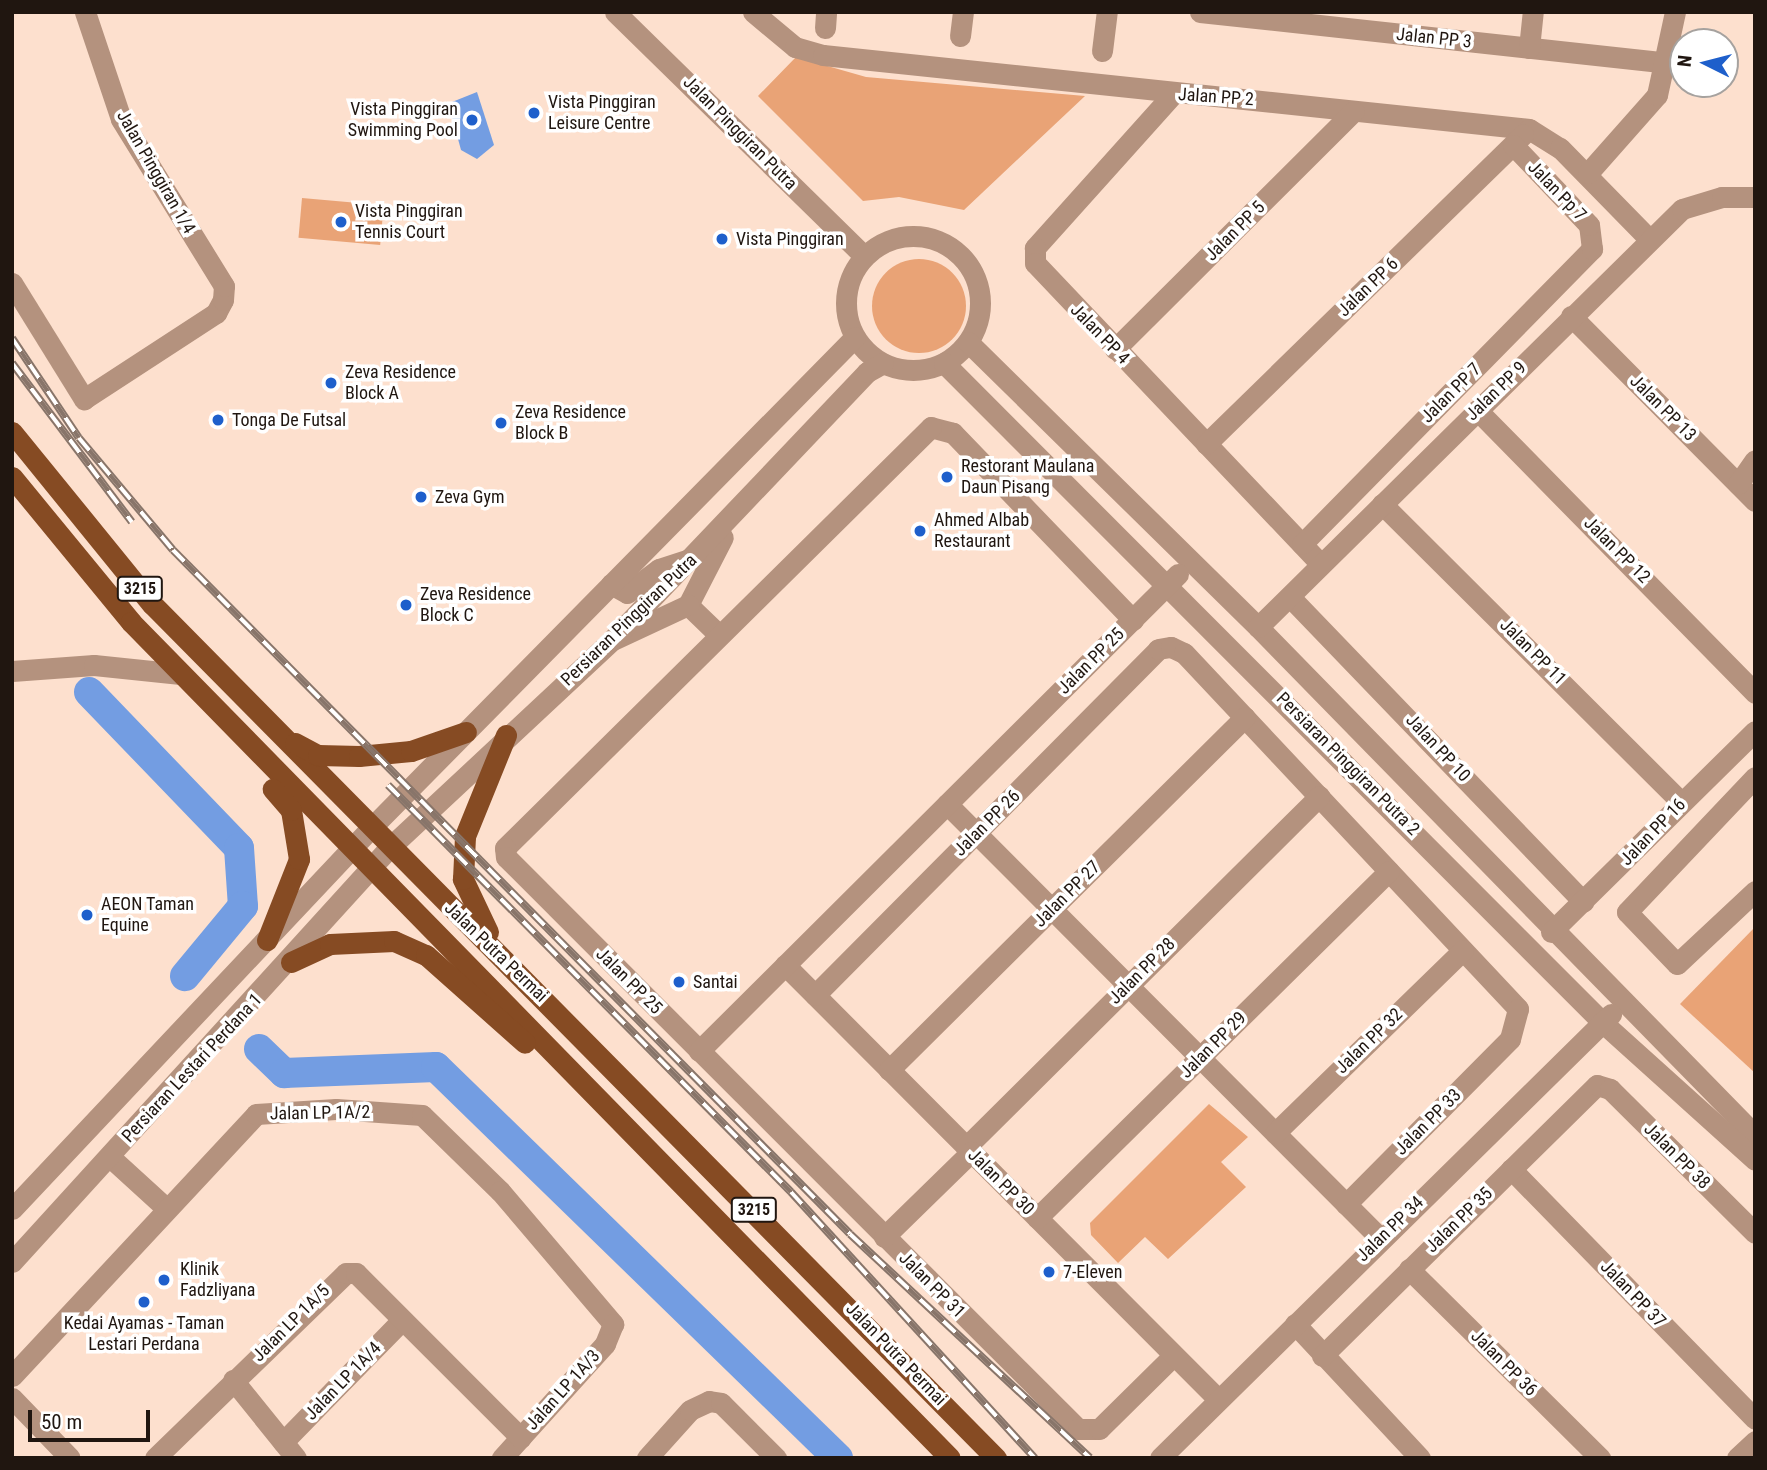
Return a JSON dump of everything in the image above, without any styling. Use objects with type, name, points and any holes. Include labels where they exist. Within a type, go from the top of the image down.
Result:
[{"type":"main road","name":"Jalan Putra Permai","points":[[12,432],[152,604],[369,830],[509,964],[996,1458]]},
{"type":"main road","name":"Jalan Putra Permai","points":[[12,477],[181,674],[369,871],[950,1458]]},
{"type":"main road","points":[[215,709],[226,735],[291,810],[298,831],[295,881],[267,940]]},
{"type":"main road","points":[[281,736],[317,755],[359,756],[411,751],[466,732]]},
{"type":"main road","points":[[506,735],[470,814],[463,879],[470,905],[509,964]]},
{"type":"main road","points":[[291,962],[330,944],[358,940],[394,942],[426,955],[580,1084]]},
{"type":"main road","points":[[832,1339],[882,1407],[932,1458]]},
{"type":"street","name":"Jalan Pinggiran 1/4","points":[[12,283],[84,399],[216,313],[223,286],[121,119],[85,12]]},
{"type":"street","name":"Jalan Pinggiran Putra","points":[[615,12],[864,256]]},
{"type":"street","name":"Jalan PP 2","points":[[753,12],[795,47],[823,55],[1173,94],[1529,129]]},
{"type":"street","points":[[960,36],[963,12]]},
{"type":"street","points":[[1102,51],[1107,12]]},
{"type":"street","name":"Jalan PP 3","points":[[1200,12],[1388,23],[1529,48],[1667,63]]},
{"type":"street","points":[[1529,48],[1533,12]]},
{"type":"street","points":[[1588,173],[1640,120],[1667,63],[1675,12]]},
{"type":"street","name":"Jalan PP 4","points":[[1173,94],[1035,248],[1038,270],[1321,564]]},
{"type":"street","name":"Jalan PP 5","points":[[1115,349],[1354,110]]},
{"type":"street","points":[[1529,129],[1588,173],[1649,239]]},
{"type":"street","name":"Jalan PP 6","points":[[1206,444],[1529,129]]},
{"type":"street","name":"Jalan Pp 7","points":[[1513,145],[1589,225],[1594,240]]},
{"type":"street","name":"Jalan PP 9","points":[[1258,627],[1682,209],[1722,197],[1755,197]]},
{"type":"street","points":[[904,235],[947,244],[976,277],[978,322],[968,342],[944,363],[924,370],[883,363],[855,337],[845,304],[864,256],[904,235]]},
{"type":"street","name":"Jalan PP 7","points":[[1302,544],[1588,255],[1594,240]]},
{"type":"street","name":"Jalan PP 13","points":[[1571,316],[1755,501]]},
{"type":"street","name":"Persiaran Pinggiran Putra","points":[[350,850],[855,337]]},
{"type":"street","name":"Persiaran Pinggiran Putra 2","points":[[968,342],[1189,563],[1258,627],[1551,932],[1755,1135]]},
{"type":"street","name":"Persiaran Pinggiran Putra","points":[[369,871],[388,849],[506,735],[611,641],[727,525],[867,372],[883,363]]},
{"type":"street","name":"Persiaran Pinggiran Putra 2","points":[[944,363],[1169,583],[1602,1022],[1755,1160]]},
{"type":"street","name":"Jalan PP 12","points":[[1477,410],[1755,693]]},
{"type":"street","name":"Jalan PP 25","points":[[939,426],[953,433],[1133,620],[699,1051],[506,858],[505,848],[718,634],[923,433],[939,426]]},
{"type":"street","points":[[1738,484],[1755,460]]},
{"type":"street","name":"Jalan PP 11","points":[[1382,504],[1681,802]]},
{"type":"street","points":[[611,641],[688,605],[727,525]]},
{"type":"street","points":[[611,584],[627,593],[659,569],[693,558]]},
{"type":"street","points":[[1133,620],[1189,563]]},
{"type":"street","name":"Jalan PP 10","points":[[1290,597],[1583,902]]},
{"type":"street","points":[[688,605],[718,634]]},
{"type":"street","name":"Jalan PP 26","points":[[815,995],[1158,649],[1184,653],[1245,717]]},
{"type":"street","points":[[12,671],[93,665],[181,674]]},
{"type":"street","points":[[1245,717],[1463,950]]},
{"type":"street","name":"Jalan PP 27","points":[[889,1070],[1245,717]]},
{"type":"street","name":"Jalan PP 16","points":[[1551,932],[1755,731]]},
{"type":"street","points":[[1755,777],[1628,912],[1677,964],[1755,891]]},
{"type":"street","name":"Jalan PP 28","points":[[884,1237],[1128,985],[1319,796]]},
{"type":"street","points":[[947,804],[1380,1238]]},
{"type":"street","name":"Persiaran Lestari Perdana 1","points":[[12,1209],[350,850]]},
{"type":"street","name":"Persiaran Lestari Perdana 1","points":[[12,1262],[291,962],[369,871]]},
{"type":"street","name":"Jalan PP 29","points":[[1037,1219],[1389,871]]},
{"type":"street","name":"Jalan PP 33","points":[[1346,1204],[1510,1039],[1518,1009],[1463,950]]},
{"type":"street","name":"Jalan PP 32","points":[[1275,1133],[1463,950]]},
{"type":"street","name":"Jalan PP 30","points":[[785,965],[1218,1399]]},
{"type":"street","name":"Jalan PP 34","points":[[1160,1458],[1380,1238],[1622,1003]]},
{"type":"street","name":"Jalan PP 31","points":[[699,1051],[1078,1429],[1099,1429],[1174,1355]]},
{"type":"street","name":"Jalan PP 35","points":[[1322,1356],[1597,1085]]},
{"type":"street","name":"Jalan PP 38","points":[[1597,1085],[1610,1089],[1755,1233]]},
{"type":"street","name":"Jalan LP 1A/2","points":[[12,1376],[256,1114],[336,1110],[422,1115],[500,1191],[610,1318]]},
{"type":"street","points":[[110,1157],[166,1208]]},
{"type":"street","name":"Jalan PP 37","points":[[1511,1169],[1755,1419]]},
{"type":"street","name":"Jalan PP 36","points":[[1409,1269],[1600,1458]]},
{"type":"street","name":"Jalan LP 1A/5","points":[[155,1458],[346,1273],[356,1273],[521,1437]]},
{"type":"street","name":"Jalan LP 1A/3","points":[[502,1458],[605,1344],[613,1331],[610,1318]]},
{"type":"street","name":"Jalan LP 1A/4","points":[[289,1450],[402,1320]]},
{"type":"street","points":[[1295,1324],[1420,1458]]},
{"type":"street","points":[[233,1380],[289,1450]]},
{"type":"street","points":[[13,1399],[70,1458]]},
{"type":"street","points":[[647,1458],[690,1410],[709,1401],[721,1403],[776,1458]]},
{"type":"street","points":[[1737,1458],[1755,1440]]},
{"type":"shaded area","points":[[796,57],[866,77],[1085,96],[964,210],[899,197],[863,201],[758,96]]},
{"type":"shaded area","name":"Vista Pinggiran Tennis Court","points":[[302,198],[384,205],[380,245],[299,238]]},
{"type":"shaded area","points":[[919,259],[937,263],[952,273],[962,288],[966,306],[962,324],[952,339],[937,349],[919,353],[901,349],[886,339],[876,324],[872,306],[876,288],[886,273],[901,263]]},
{"type":"shaded area","points":[[1755,927],[1755,1073],[1680,1004]]},
{"type":"shaded area","points":[[1209,1104],[1248,1137],[1221,1162],[1246,1187],[1168,1259],[1145,1237],[1118,1263],[1091,1235],[1090,1223]]},
{"type":"water","name":"Vista Pinggiran Swimming Pool","points":[[477,92],[494,145],[477,159],[461,150],[451,113],[452,102]]},
{"type":"waterway","points":[[89,692],[239,848],[243,906],[185,976]]},
{"type":"waterway","points":[[259,1049],[284,1073],[436,1067],[838,1458]]},
{"type":"railway","points":[[12,338],[79,438],[173,550],[850,1234],[1090,1458]]},
{"type":"railway","points":[[12,363],[132,522]]},
{"type":"railway","points":[[388,785],[791,1192],[1035,1458]]},
{"type":"place","name":"Vista Pinggiran Leisure Centre","points":[[534,113]]},
{"type":"place","name":"Vista Pinggiran Swimming Pool","points":[[472,120]]},
{"type":"place","name":"Vista Pinggiran Tennis Court","points":[[341,222]]},
{"type":"place","name":"Vista Pinggiran","points":[[722,239]]},
{"type":"place","name":"Zeva Residence Block A","points":[[331,383]]},
{"type":"place","name":"Tonga De Futsal","points":[[218,420]]},
{"type":"place","name":"Zeva Residence Block B","points":[[501,423]]},
{"type":"place","name":"Restorant Maulana Daun Pisang","points":[[947,477]]},
{"type":"place","name":"Zeva Gym","points":[[421,497]]},
{"type":"place","name":"Ahmed Albab Restaurant","points":[[920,531]]},
{"type":"place","name":"Zeva Residence Block C","points":[[406,605]]},
{"type":"place","name":"AEON Taman Equine","points":[[87,915]]},
{"type":"place","name":"Santai","points":[[679,982]]},
{"type":"place","name":"7-Eleven","points":[[1049,1272]]},
{"type":"place","name":"Klinik Fadzliyana","points":[[164,1280]]},
{"type":"place","name":"Kedai Ayamas - Taman Lestari Perdana","points":[[144,1302]]}]
